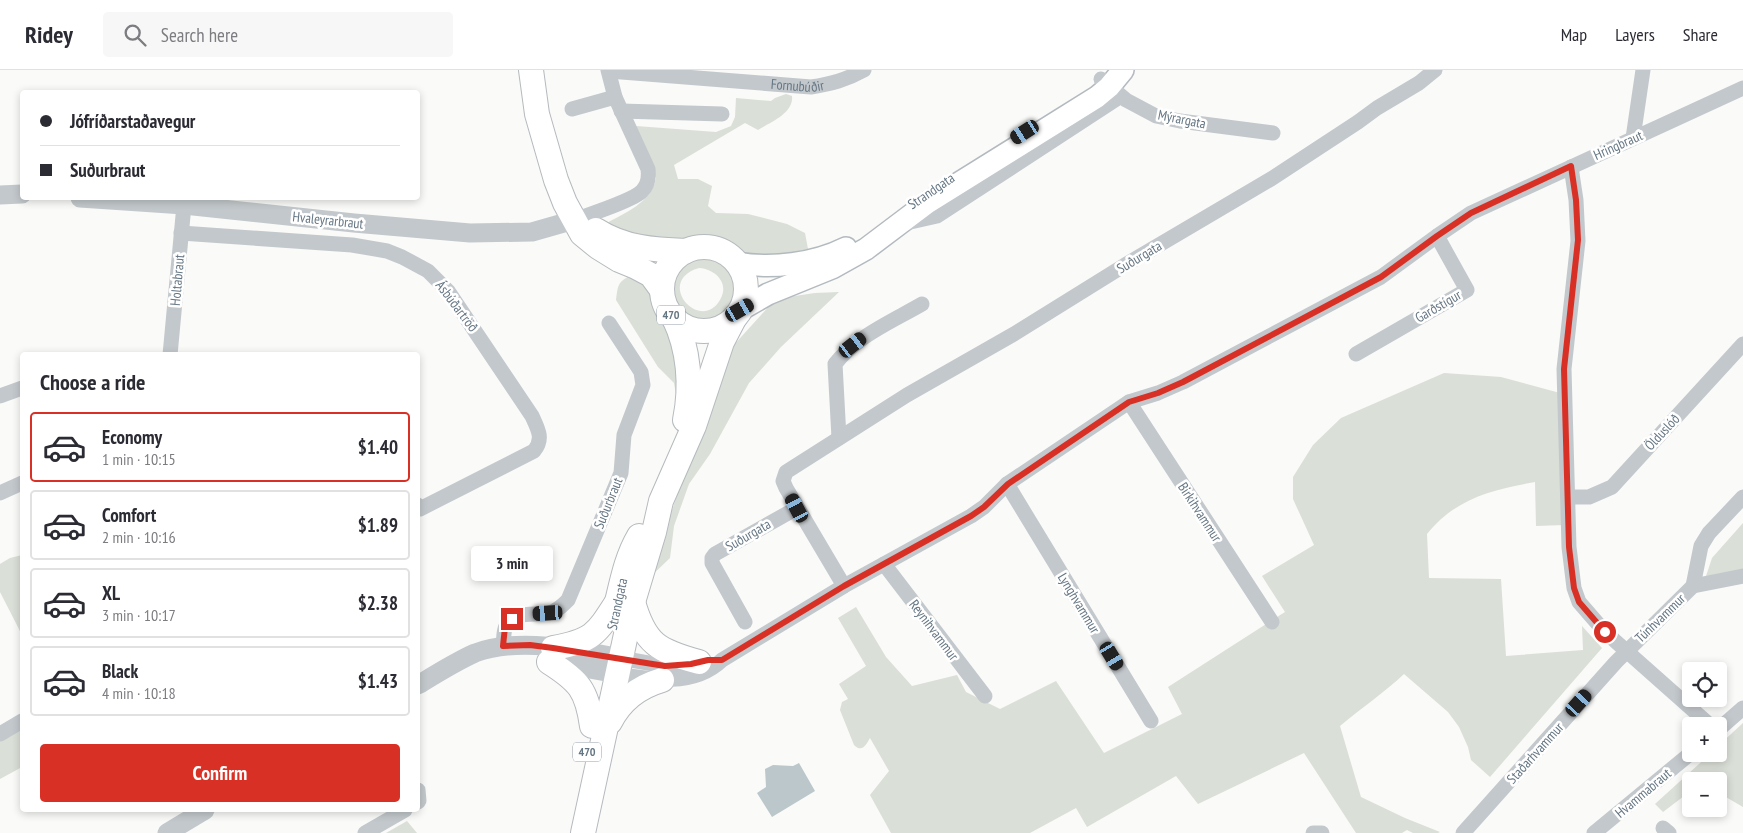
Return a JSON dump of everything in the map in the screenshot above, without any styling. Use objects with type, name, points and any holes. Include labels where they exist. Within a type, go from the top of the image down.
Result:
[{"type":"main road","name":"470","points":[[531,70],[537,114],[556,180],[582,234],[619,260],[651,276],[662,290]]},
{"type":"main road","name":"Strandgata","points":[[583,833],[598,731],[625,602],[624,570],[633,547],[647,521],[661,501],[694,426],[722,342],[738,314],[768,294],[805,280],[842,263],[866,249],[927,203],[1073,112],[1110,83],[1122,70]]},
{"type":"main road","name":"Strandgata","points":[[737,263],[756,266],[776,266],[809,260],[843,250],[884,225],[936,185],[1055,114],[1091,88],[1110,83]]},
{"type":"main road","points":[[574,220],[592,227],[610,239],[629,246],[686,251],[708,247],[729,255],[737,263]]},
{"type":"main road","name":"470","points":[[686,251],[668,267],[663,278],[662,290],[666,305],[674,318],[685,326],[698,331],[712,330],[724,326],[738,314],[745,299],[746,286],[743,274],[737,263]]},
{"type":"main road","name":"Strandgata","points":[[674,318],[684,344],[689,384],[687,411],[679,458]]},
{"type":"main road","points":[[662,680],[647,684],[623,701],[613,716],[598,731],[582,689],[551,655],[592,636],[625,602],[655,645],[672,654],[710,661]]},
{"type":"main road","name":"Strandgata","points":[[570,833],[598,731]]},
{"type":"street","name":"Fornubúðir","points":[[574,220],[636,197],[646,186],[649,178],[648,169],[618,104],[608,71],[811,87],[848,79],[864,70]]},
{"type":"street","name":"Suðurgata","points":[[844,586],[783,481],[786,472],[907,395],[1014,334],[1271,178],[1358,122],[1376,108],[1418,83],[1435,70]]},
{"type":"street","points":[[1633,138],[1643,70]]},
{"type":"street","name":"Mýrargata","points":[[1110,83],[1156,116],[1273,133]]},
{"type":"street","name":"Hringbraut","points":[[611,665],[665,666],[710,661],[971,516],[984,507],[1008,484],[1129,402],[1158,393],[1183,382],[1381,277],[1471,213],[1743,88]]},
{"type":"street","points":[[572,109],[618,104],[722,114]]},
{"type":"street","points":[[1571,166],[1576,200],[1578,240],[1564,369],[1569,547],[1574,588],[1579,602],[1605,632],[1701,717]]},
{"type":"street","points":[[0,195],[20,194]]},
{"type":"street","name":"Hvaleyrarbraut","points":[[110,200],[184,205],[470,233],[532,232],[574,220]]},
{"type":"street","name":"Holtabraut","points":[[170,352],[184,205]]},
{"type":"street","name":"Ásbúðartröð","points":[[181,233],[332,243],[387,251],[428,271],[448,291],[532,416],[540,432],[540,440],[534,451],[420,507]]},
{"type":"street","name":"Garðstígur","points":[[1356,354],[1467,290],[1437,236]]},
{"type":"street","points":[[838,438],[835,364],[845,351],[861,338],[922,304]]},
{"type":"street","name":"Suðurbraut","points":[[507,646],[505,627],[512,619],[522,614],[548,613],[560,608],[568,600],[620,473],[624,435],[643,385],[641,372],[609,323]]},
{"type":"street","name":"Ölduslóð","points":[[1568,497],[1589,497],[1612,487],[1743,344]]},
{"type":"street","points":[[0,396],[20,389]]},
{"type":"street","name":"Birkihvammur","points":[[1129,402],[1272,622]]},
{"type":"street","points":[[0,493],[20,484]]},
{"type":"street","name":"Lynghvammur","points":[[1008,484],[1151,721]]},
{"type":"street","name":"Túnhvammur","points":[[1693,586],[1701,546],[1708,533],[1743,497]]},
{"type":"street","name":"Suðurgata","points":[[746,622],[712,564],[712,558],[715,554],[797,508]]},
{"type":"street","name":"Reynihvammur","points":[[884,564],[985,696]]},
{"type":"street","name":"Túnhvammur","points":[[1627,651],[1693,586],[1743,576]]},
{"type":"street","points":[[420,684],[477,653],[507,646],[611,665]]},
{"type":"street","name":"Staðarhvammur","points":[[1463,833],[1627,651]]},
{"type":"street","name":"Hringbraut","points":[[611,665],[662,680],[702,674],[714,668],[710,661]]},
{"type":"street","points":[[1727,722],[1743,708]]},
{"type":"street","points":[[0,734],[20,722]]},
{"type":"street","name":"Hvammabraut","points":[[1594,833],[1682,760]]},
{"type":"street","points":[[167,833],[202,812]]},
{"type":"street","points":[[365,833],[402,812]]},
{"type":"street","points":[[1313,833],[1322,833]]},
{"type":"shaded area","points":[[786,94],[792,96],[792,102],[786,112],[775,120],[758,130],[745,123],[674,165],[678,179],[698,179],[712,186],[708,206],[716,213],[748,214],[787,224],[805,233],[808,249],[789,254],[741,256],[720,242],[706,238],[659,245],[605,224],[629,211],[643,200],[649,194],[656,178],[652,173],[636,126],[716,132],[731,126],[735,117],[736,98],[771,101]]},
{"type":"shaded area","points":[[705,255],[722,264],[732,276],[735,289],[733,302],[726,314],[716,322],[703,325],[688,322],[678,316],[671,307],[667,297],[666,287],[672,271],[686,260]],"holes":[[[699,268],[705,269],[720,278],[723,294],[712,309],[702,311],[693,308],[685,302],[681,293],[680,283],[686,275]]]},
{"type":"shaded area","points":[[630,276],[652,289],[657,302],[675,326],[681,365],[677,400],[674,383],[658,367],[616,300],[619,285]]},
{"type":"shaded area","points":[[839,292],[781,347],[749,383],[710,454],[689,484],[674,526],[670,558],[648,579],[688,464],[732,347],[772,303],[788,297]]},
{"type":"shaded area","points":[[1444,373],[1501,377],[1560,393],[1564,525],[1536,526],[1535,482],[1504,488],[1476,497],[1450,512],[1427,534],[1429,578],[1501,579],[1506,656],[1583,650],[1582,626],[1602,648],[1490,777],[1471,760],[1468,747],[1459,727],[1448,712],[1404,674],[1340,726],[1361,797],[1440,832],[1413,833],[1407,830],[1402,833],[1356,833],[1304,753],[1198,804],[1176,776],[1087,827],[1076,808],[1030,833],[891,833],[870,795],[889,771],[870,738],[862,748],[854,745],[840,710],[842,702],[848,699],[839,684],[866,666],[838,618],[856,607],[886,657],[912,686],[957,675],[966,692],[1000,709],[1056,681],[1104,753],[1182,714],[1168,687],[1285,612],[1262,576],[1314,545],[1293,499],[1293,477],[1313,445],[1341,418]]},
{"type":"shaded area","points":[[1743,523],[1743,571],[1705,579],[1712,558]]},
{"type":"shaded area","points":[[20,556],[20,631],[0,592],[0,564],[10,558]]},
{"type":"shaded area","points":[[1743,723],[1743,807],[1727,798],[1727,772],[1690,772],[1701,762],[1727,762],[1727,738]]},
{"type":"shaded area","points":[[20,728],[20,768],[0,779],[0,741]]},
{"type":"shaded area","points":[[799,763],[815,791],[772,817],[757,793],[766,787],[765,769],[773,765],[793,766]]},
{"type":"shaded area","points":[[1682,779],[1682,798],[1663,812],[1655,804]]},
{"type":"shaded area","points":[[407,821],[417,833],[386,833]]},
{"type":"route","points":[[512,619],[505,627],[503,646],[530,645],[606,655],[665,666],[722,660],[844,586],[971,516],[984,507],[1008,484],[1129,402],[1158,393],[1183,382],[1333,303],[1381,277],[1471,213],[1571,166],[1576,200],[1578,240],[1564,369],[1569,547],[1574,588],[1579,602],[1605,632]]}]
